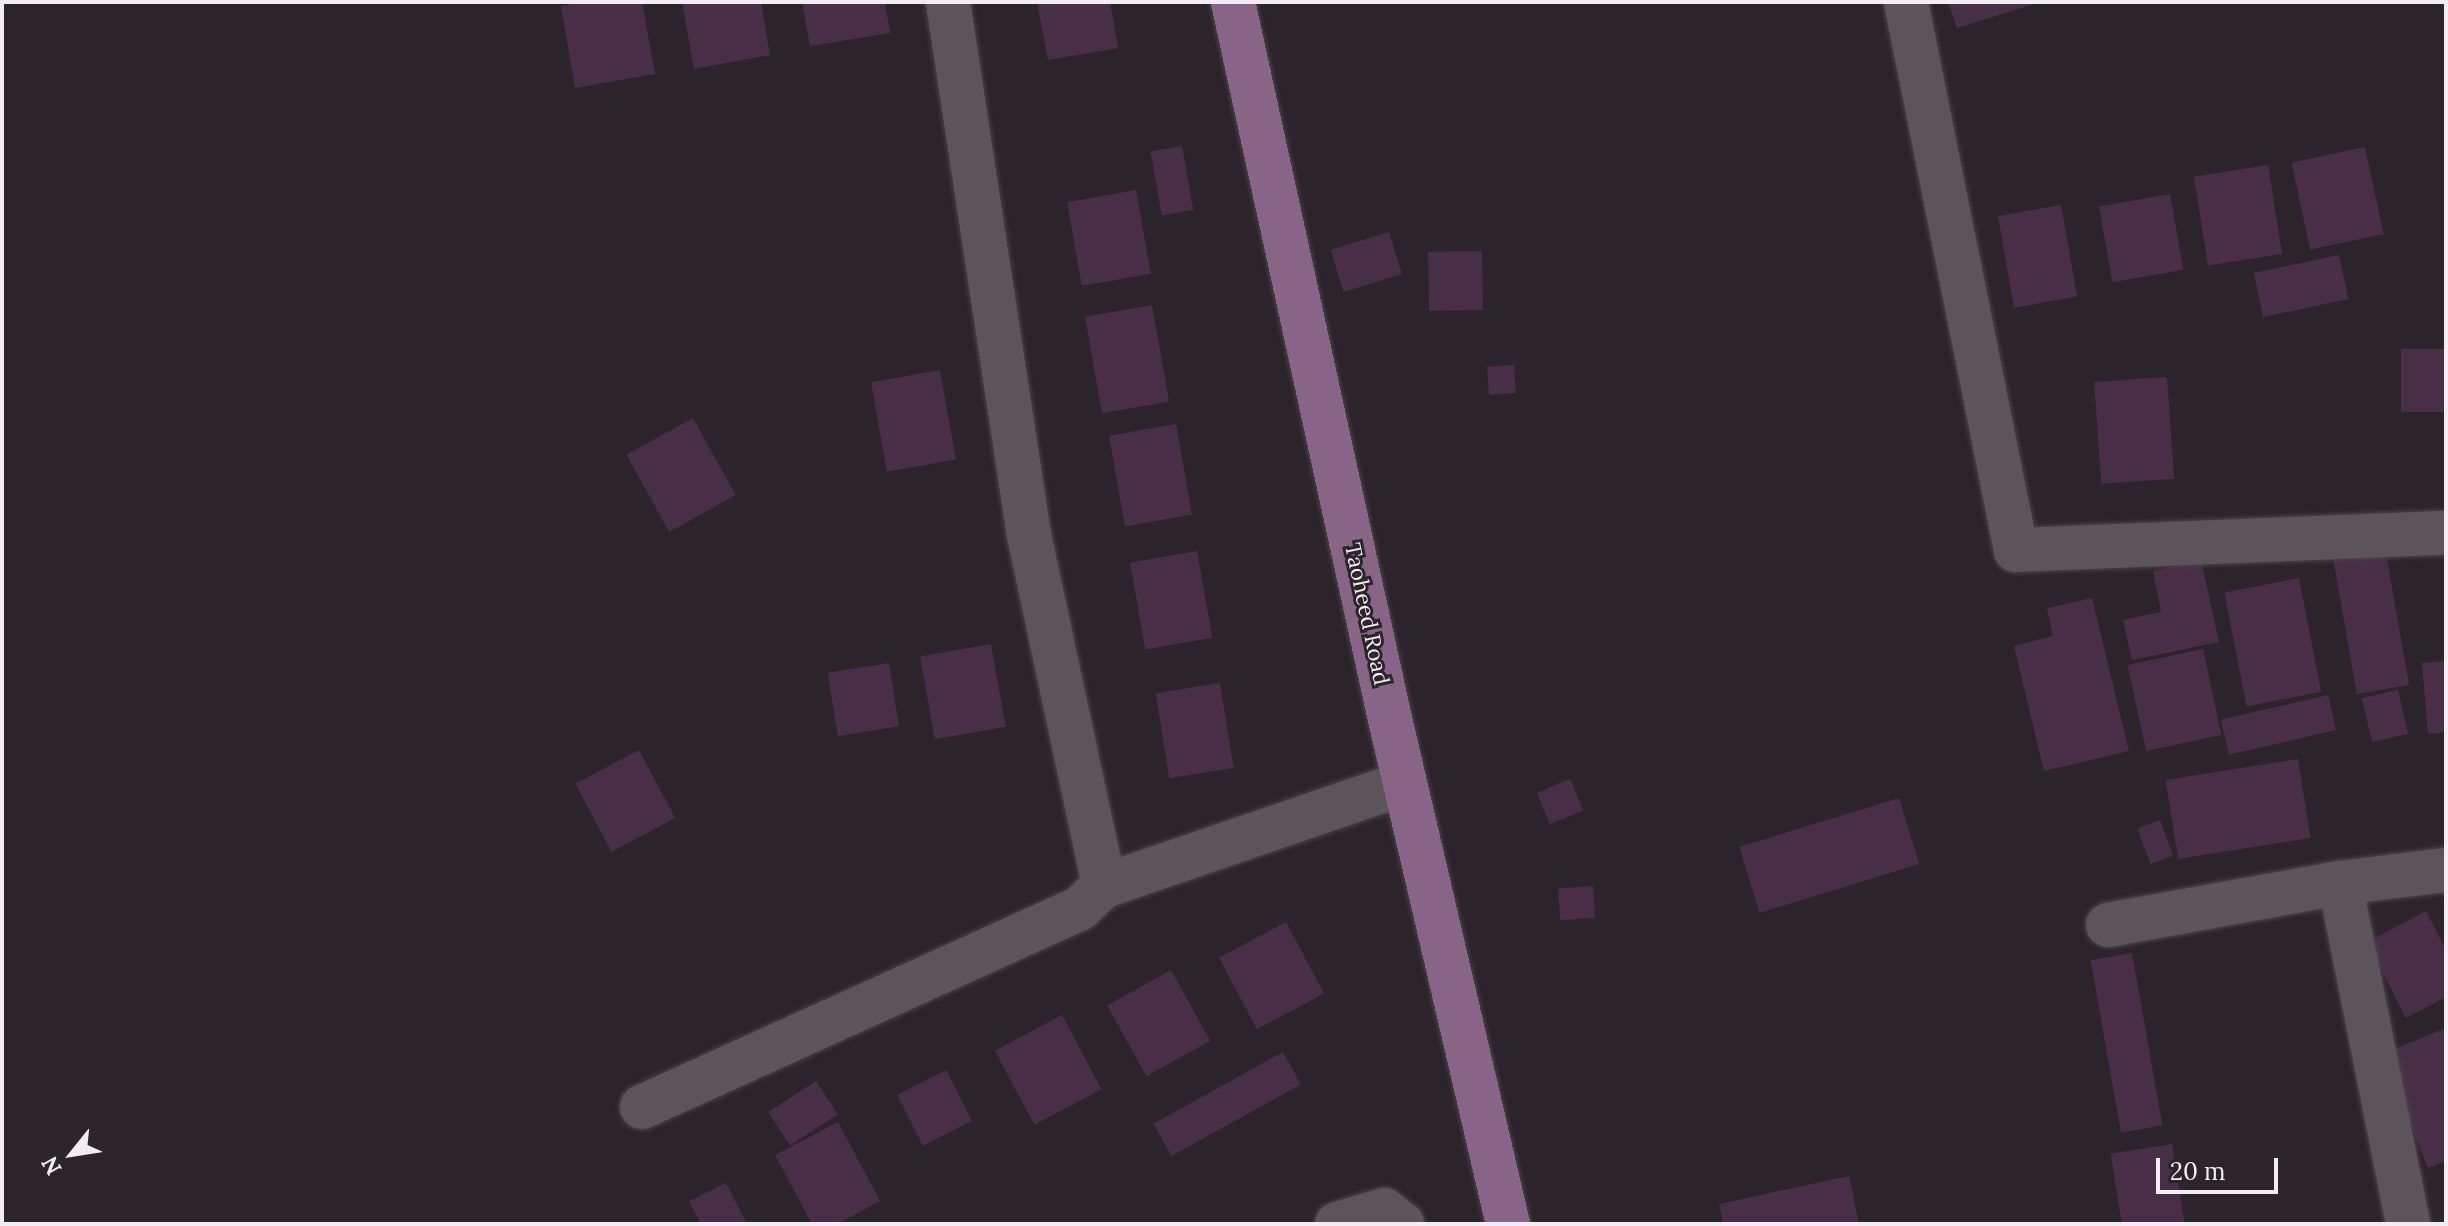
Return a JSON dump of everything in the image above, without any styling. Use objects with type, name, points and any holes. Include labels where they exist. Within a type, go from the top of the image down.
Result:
[{"type":"main road","name":"Taoheed Road","points":[[1233,2],[1405,783],[1508,1224]]},
{"type":"street","points":[[948,2],[1029,535],[1104,886]]},
{"type":"street","points":[[1906,2],[2016,550],[2446,533]]},
{"type":"street","points":[[642,1107],[1080,908],[1104,886],[1405,783]]},
{"type":"street","points":[[2108,925],[2340,883],[2446,870]]},
{"type":"street","points":[[2340,883],[2408,1224]]},
{"type":"street","points":[[1337,1224],[1384,1210],[1402,1224]]},
{"type":"building","points":[[584,2],[642,2],[655,74],[575,88],[561,6]]},
{"type":"building","points":[[682,2],[761,2],[770,55],[694,69]]},
{"type":"building","points":[[802,2],[885,2],[890,33],[810,46]]},
{"type":"building","points":[[1037,2],[1110,2],[1118,48],[1048,60]]},
{"type":"building","points":[[1948,2],[2037,2],[2037,3],[1957,28]]},
{"type":"building","points":[[1182,146],[1193,210],[1162,216],[1150,152]]},
{"type":"building","points":[[2365,147],[2384,234],[2310,250],[2292,163]]},
{"type":"building","points":[[2268,165],[2282,254],[2208,266],[2194,177]]},
{"type":"building","points":[[1136,190],[1151,274],[1082,286],[1067,202]]},
{"type":"building","points":[[2170,194],[2183,270],[2112,282],[2099,207]]},
{"type":"building","points":[[2061,205],[2077,297],[2014,308],[1998,216]]},
{"type":"building","points":[[1389,232],[1402,274],[1344,292],[1331,250]]},
{"type":"building","points":[[1482,251],[1483,310],[1429,311],[1428,252]]},
{"type":"building","points":[[2339,255],[2348,299],[2263,317],[2254,273]]},
{"type":"building","points":[[1152,305],[1169,402],[1102,413],[1085,317]]},
{"type":"building","points":[[2401,349],[2446,349],[2446,412],[2401,412]]},
{"type":"building","points":[[1514,365],[1516,393],[1489,395],[1487,367]]},
{"type":"building","points":[[940,370],[956,460],[887,472],[871,382]]},
{"type":"building","points":[[2167,377],[2174,479],[2101,484],[2094,382]]},
{"type":"building","points":[[693,418],[736,495],[669,532],[627,455]]},
{"type":"building","points":[[1176,424],[1192,515],[1125,526],[1109,436]]},
{"type":"building","points":[[2385,548],[2409,685],[2357,694],[2333,557]]},
{"type":"building","points":[[1197,551],[1212,638],[1145,649],[1130,563]]},
{"type":"building","points":[[2201,561],[2219,642],[2132,660],[2123,620],[2161,612],[2153,571]]},
{"type":"building","points":[[2299,578],[2321,692],[2247,706],[2224,593]]},
{"type":"building","points":[[2092,598],[2129,751],[2044,771],[2014,646],[2053,636],[2047,608]]},
{"type":"building","points":[[991,644],[1006,727],[935,739],[920,657]]},
{"type":"building","points":[[2203,649],[2221,735],[2146,751],[2128,665]]},
{"type":"building","points":[[2446,661],[2446,732],[2428,734],[2422,663]]},
{"type":"building","points":[[889,663],[899,726],[838,736],[828,673]]},
{"type":"building","points":[[1220,683],[1233,768],[1169,778],[1156,693]]},
{"type":"building","points":[[2398,690],[2408,734],[2372,742],[2362,698]]},
{"type":"building","points":[[2328,695],[2336,730],[2229,755],[2221,720]]},
{"type":"building","points":[[639,750],[675,818],[612,852],[575,784]]},
{"type":"building","points":[[2298,759],[2311,838],[2178,859],[2166,780]]},
{"type":"building","points":[[1570,779],[1583,810],[1550,824],[1537,793]]},
{"type":"building","points":[[1899,798],[1919,864],[1759,913],[1739,847]]},
{"type":"building","points":[[2160,820],[2173,856],[2150,864],[2137,828]]},
{"type":"building","points":[[1593,886],[1595,918],[1560,920],[1558,888]]},
{"type":"building","points":[[2426,911],[2446,950],[2446,997],[2406,1018],[2367,942]]},
{"type":"building","points":[[1286,922],[1324,994],[1257,1029],[1219,958]]},
{"type":"building","points":[[2132,953],[2162,1125],[2121,1133],[2091,960]]},
{"type":"building","points":[[1171,970],[1210,1041],[1146,1076],[1107,1005]]},
{"type":"building","points":[[1062,1015],[1101,1089],[1034,1125],[995,1051]]},
{"type":"building","points":[[2446,1028],[2446,1161],[2428,1168],[2382,1054]]},
{"type":"building","points":[[1283,1052],[1301,1084],[1171,1156],[1154,1124]]},
{"type":"building","points":[[946,1070],[972,1121],[923,1146],[897,1095]]},
{"type":"building","points":[[816,1081],[838,1115],[790,1146],[768,1112]]},
{"type":"building","points":[[838,1122],[880,1201],[837,1224],[812,1224],[775,1155]]},
{"type":"building","points":[[2172,1144],[2185,1224],[2122,1224],[2111,1154]]},
{"type":"building","points":[[1849,1176],[1859,1224],[1723,1224],[1719,1204]]},
{"type":"building","points":[[726,1183],[747,1224],[701,1224],[689,1201]]}]
